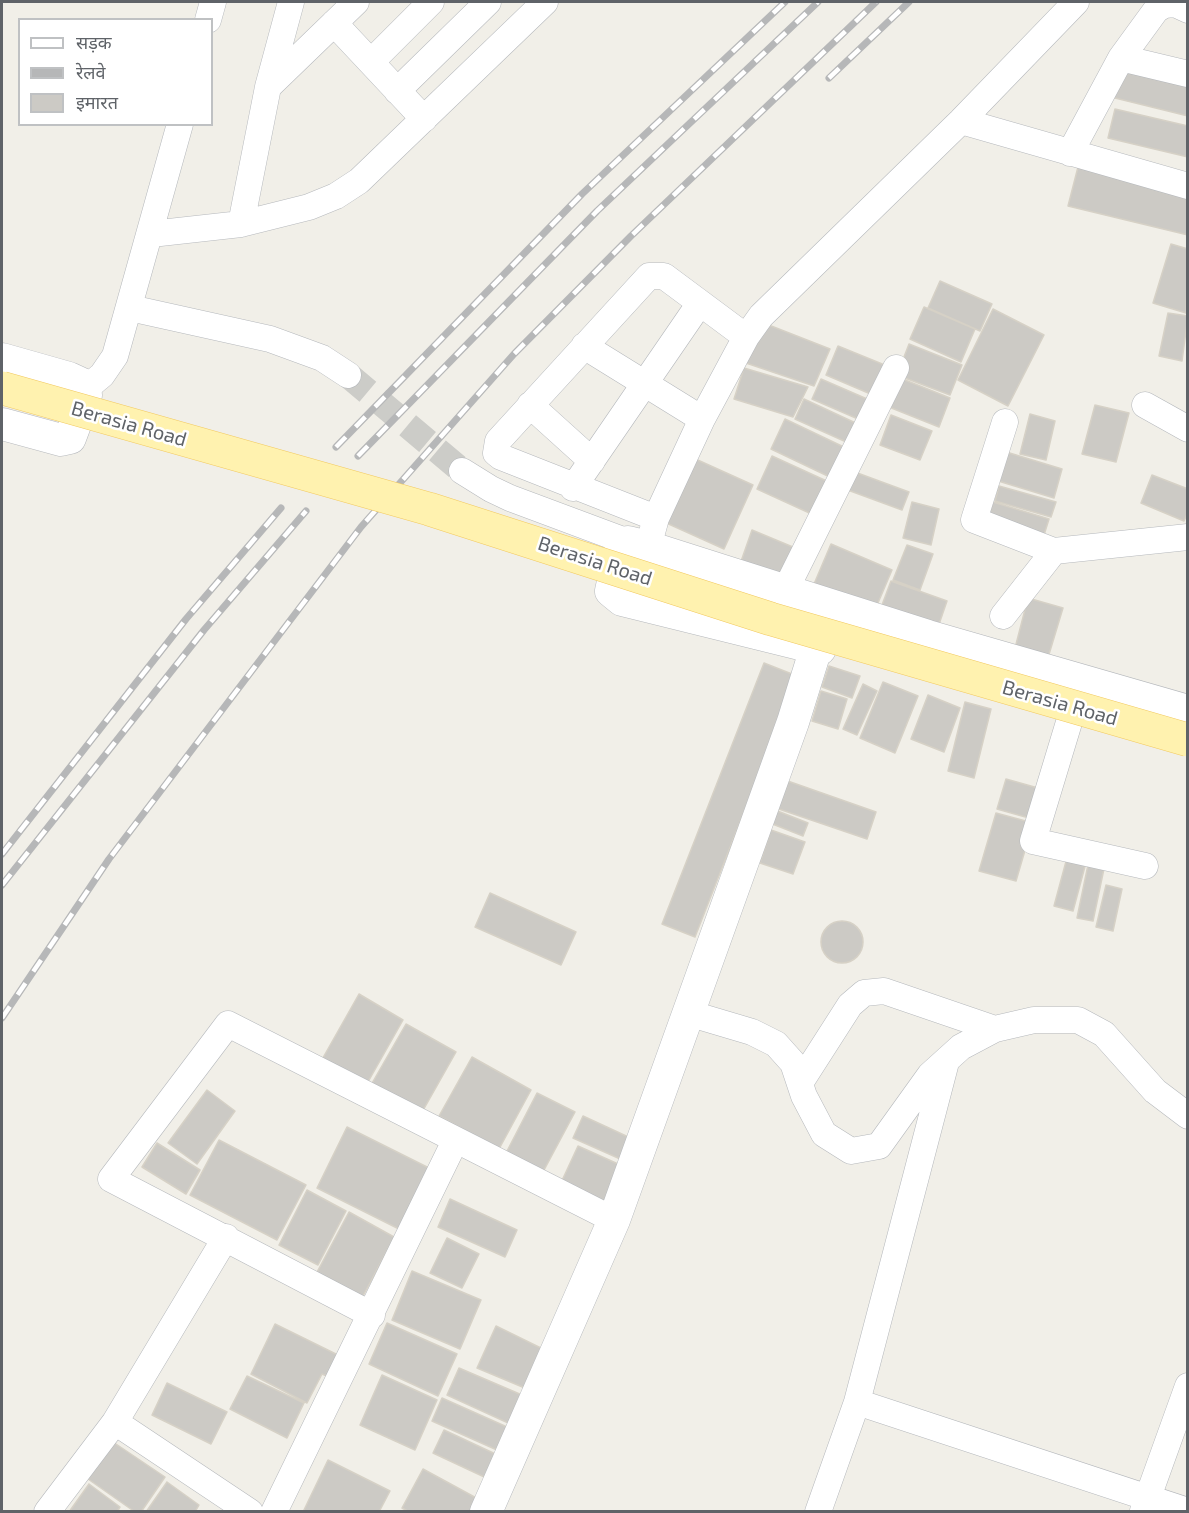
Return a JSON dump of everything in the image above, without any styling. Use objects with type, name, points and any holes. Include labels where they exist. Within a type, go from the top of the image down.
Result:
[{"type":"main road","name":"Berasia Road","points":[[2,388],[448,515],[771,619],[1188,740]]},
{"type":"street","points":[[209,18],[213,2]]},
{"type":"street","points":[[241,224],[268,87],[291,2]]},
{"type":"street","points":[[268,87],[356,2]]},
{"type":"street","points":[[371,62],[432,2]]},
{"type":"street","points":[[397,91],[488,2]]},
{"type":"street","points":[[1076,2],[961,121],[777,299],[746,337],[644,536],[619,554],[611,591],[622,600],[816,648],[1188,753]]},
{"type":"street","points":[[150,234],[241,224],[309,207],[336,196],[359,181],[541,3]]},
{"type":"street","points":[[1070,153],[1121,58],[1156,10],[1164,5],[1175,4],[1188,10]]},
{"type":"street","points":[[334,23],[424,119]]},
{"type":"street","points":[[1121,58],[1188,74]]},
{"type":"street","points":[[961,121],[1188,186]]},
{"type":"street","points":[[84,390],[102,375],[115,356],[179,126]]},
{"type":"street","points":[[644,536],[573,488],[496,453],[498,441],[649,276],[664,276],[746,337]]},
{"type":"street","points":[[573,488],[700,303]]},
{"type":"street","points":[[130,309],[270,339],[322,358],[348,375]]},
{"type":"street","points":[[584,346],[702,419]]},
{"type":"street","points":[[2,359],[69,378],[82,384],[86,395],[70,438],[60,440],[2,424]]},
{"type":"street","points":[[785,591],[896,368]]},
{"type":"street","points":[[530,405],[592,461]]},
{"type":"street","points":[[1145,405],[1188,429]]},
{"type":"street","points":[[1005,422],[974,520],[1054,551],[1188,537]]},
{"type":"street","points":[[462,471],[501,494],[644,536],[785,591],[928,636],[1188,711]]},
{"type":"street","points":[[1003,616],[1054,551]]},
{"type":"street","points":[[486,1512],[614,1220],[793,722],[816,648]]},
{"type":"street","points":[[1070,719],[1034,841],[1145,866]]},
{"type":"street","points":[[800,1083],[850,1005],[864,993],[884,991],[995,1029]]},
{"type":"street","points":[[688,1013],[752,1032],[776,1044],[793,1063],[824,1134],[851,1151],[879,1146],[930,1075],[961,1047],[995,1029],[1034,1020],[1078,1020],[1104,1034],[1155,1091],[1188,1116]]},
{"type":"street","points":[[372,1315],[111,1179],[228,1024],[614,1220]]},
{"type":"street","points":[[818,1512],[857,1402],[946,1060]]},
{"type":"street","points":[[274,1512],[455,1141]]},
{"type":"street","points":[[47,1512],[115,1422],[226,1237]]},
{"type":"street","points":[[1146,1504],[1188,1386]]},
{"type":"street","points":[[857,1402],[1146,1504],[1188,1511]]},
{"type":"street","points":[[115,1422],[250,1512]]},
{"type":"building","points":[[1118,65],[1188,82],[1188,116],[1111,97]]},
{"type":"building","points":[[1115,109],[1188,126],[1188,157],[1108,138]]},
{"type":"building","points":[[1078,167],[1188,195],[1188,235],[1068,206]]},
{"type":"building","points":[[1171,244],[1188,249],[1186,313],[1153,303]]},
{"type":"building","points":[[940,281],[992,304],[980,331],[928,308]]},
{"type":"building","points":[[924,307],[975,329],[961,362],[910,339]]},
{"type":"building","points":[[993,309],[1044,335],[1008,406],[958,380]]},
{"type":"building","points":[[1168,313],[1188,316],[1182,361],[1159,356]]},
{"type":"building","points":[[761,322],[830,349],[814,386],[746,363]]},
{"type":"building","points":[[909,344],[962,365],[950,395],[897,375]]},
{"type":"building","points":[[838,346],[892,368],[880,398],[826,375]]},
{"type":"building","points":[[744,368],[808,387],[793,417],[734,399]]},
{"type":"building","points":[[895,376],[950,398],[939,427],[884,405]]},
{"type":"building","points":[[821,379],[874,402],[865,422],[812,399]]},
{"type":"building","points":[[804,399],[862,426],[853,445],[795,419]]},
{"type":"building","points":[[1095,405],[1129,413],[1116,462],[1082,454]]},
{"type":"building","points":[[1030,414],[1055,421],[1046,460],[1020,454]]},
{"type":"building","points":[[891,415],[932,431],[920,460],[880,445]]},
{"type":"building","points":[[785,419],[848,449],[834,479],[771,449]]},
{"type":"building","points":[[1003,451],[1062,469],[1054,498],[995,480]]},
{"type":"building","points":[[772,456],[831,483],[816,516],[757,489]]},
{"type":"building","points":[[691,457],[753,485],[724,549],[662,521]]},
{"type":"building","points":[[852,471],[909,492],[902,510],[845,489]]},
{"type":"building","points":[[1152,475],[1188,489],[1188,512],[1184,521],[1141,503]]},
{"type":"building","points":[[999,486],[1056,502],[1051,517],[995,501]]},
{"type":"building","points":[[912,502],[939,509],[931,545],[903,538]]},
{"type":"building","points":[[993,502],[1049,519],[1044,535],[988,518]]},
{"type":"building","points":[[752,530],[800,550],[785,581],[738,570]]},
{"type":"building","points":[[831,544],[892,570],[875,610],[814,584]]},
{"type":"building","points":[[907,545],[933,554],[920,590],[893,580]]},
{"type":"building","points":[[891,581],[947,601],[936,633],[879,613]]},
{"type":"building","points":[[1028,598],[1063,608],[1047,661],[1014,652]]},
{"type":"building","points":[[764,663],[797,676],[695,937],[662,924]]},
{"type":"building","points":[[829,666],[860,676],[852,698],[822,687]]},
{"type":"building","points":[[883,682],[918,696],[895,753],[860,738]]},
{"type":"building","points":[[863,684],[877,691],[857,735],[843,729]]},
{"type":"building","points":[[821,691],[847,699],[838,729],[812,721]]},
{"type":"building","points":[[928,695],[960,708],[944,752],[911,739]]},
{"type":"building","points":[[965,702],[991,709],[974,778],[948,771]]},
{"type":"building","points":[[782,779],[876,812],[867,839],[773,807]]},
{"type":"building","points":[[1006,779],[1038,788],[1029,818],[997,809]]},
{"type":"building","points":[[775,810],[808,823],[803,836],[770,823]]},
{"type":"building","points":[[996,813],[1033,823],[1016,881],[979,871]]},
{"type":"building","points":[[771,830],[805,842],[793,874],[760,863]]},
{"type":"building","points":[[1068,854],[1087,859],[1073,911],[1054,906]]},
{"type":"building","points":[[1089,860],[1105,864],[1093,921],[1077,918]]},
{"type":"building","points":[[1106,885],[1122,889],[1113,931],[1096,927]]},
{"type":"building","points":[[490,893],[576,932],[561,965],[475,927]]},
{"type":"building","points":[[842,921],[857,927],[863,942],[857,957],[842,963],[827,957],[821,942],[827,927]]},
{"type":"building","points":[[359,994],[403,1020],[364,1089],[320,1063]]},
{"type":"building","points":[[406,1024],[456,1052],[421,1114],[371,1085]]},
{"type":"building","points":[[472,1057],[531,1090],[499,1149],[439,1116]]},
{"type":"building","points":[[207,1090],[235,1111],[197,1164],[168,1143]]},
{"type":"building","points":[[537,1093],[575,1112],[543,1172],[506,1153]]},
{"type":"building","points":[[583,1116],[637,1141],[627,1162],[573,1138]]},
{"type":"building","points":[[347,1127],[431,1169],[401,1230],[317,1188]]},
{"type":"building","points":[[219,1140],[306,1185],[277,1240],[190,1195]]},
{"type":"building","points":[[157,1143],[200,1170],[186,1194],[142,1167]]},
{"type":"building","points":[[578,1146],[627,1168],[608,1209],[559,1187]]},
{"type":"building","points":[[307,1190],[346,1211],[318,1265],[279,1245]]},
{"type":"building","points":[[450,1199],[517,1230],[505,1257],[438,1227]]},
{"type":"building","points":[[349,1212],[394,1237],[362,1298],[316,1274]]},
{"type":"building","points":[[447,1238],[479,1254],[462,1288],[430,1273]]},
{"type":"building","points":[[412,1271],[481,1300],[460,1349],[392,1320]]},
{"type":"building","points":[[387,1323],[457,1354],[438,1396],[369,1364]]},
{"type":"building","points":[[275,1324],[346,1359],[336,1380],[322,1374],[307,1403],[251,1374]]},
{"type":"building","points":[[496,1326],[549,1352],[532,1391],[477,1368]]},
{"type":"building","points":[[459,1368],[529,1398],[517,1427],[447,1395]]},
{"type":"building","points":[[382,1375],[437,1400],[415,1450],[360,1425]]},
{"type":"building","points":[[247,1376],[304,1403],[287,1438],[230,1409]]},
{"type":"building","points":[[167,1383],[227,1412],[211,1444],[152,1415]]},
{"type":"building","points":[[442,1398],[516,1431],[506,1454],[432,1421]]},
{"type":"building","points":[[444,1430],[504,1458],[495,1482],[433,1453]]},
{"type":"building","points":[[113,1442],[165,1477],[141,1512],[135,1512],[88,1479]]},
{"type":"building","points":[[328,1460],[390,1491],[379,1512],[303,1512]]},
{"type":"building","points":[[423,1469],[480,1500],[473,1512],[409,1512],[402,1508]]},
{"type":"building","points":[[167,1482],[199,1505],[195,1512],[146,1512]]},
{"type":"building","points":[[89,1484],[120,1507],[117,1512],[69,1512]]},
{"type":"tunnel","points":[[348,375],[462,471]]},
{"type":"railway","points":[[336,447],[582,194],[785,2]]},
{"type":"railway","points":[[358,456],[597,211],[818,2]]},
{"type":"railway","points":[[2,1018],[109,859],[361,527],[514,354],[631,236],[876,2]]},
{"type":"railway","points":[[829,78],[909,2]]},
{"type":"railway","points":[[2,854],[186,619],[281,508]]},
{"type":"railway","points":[[2,885],[204,630],[306,511]]}]
